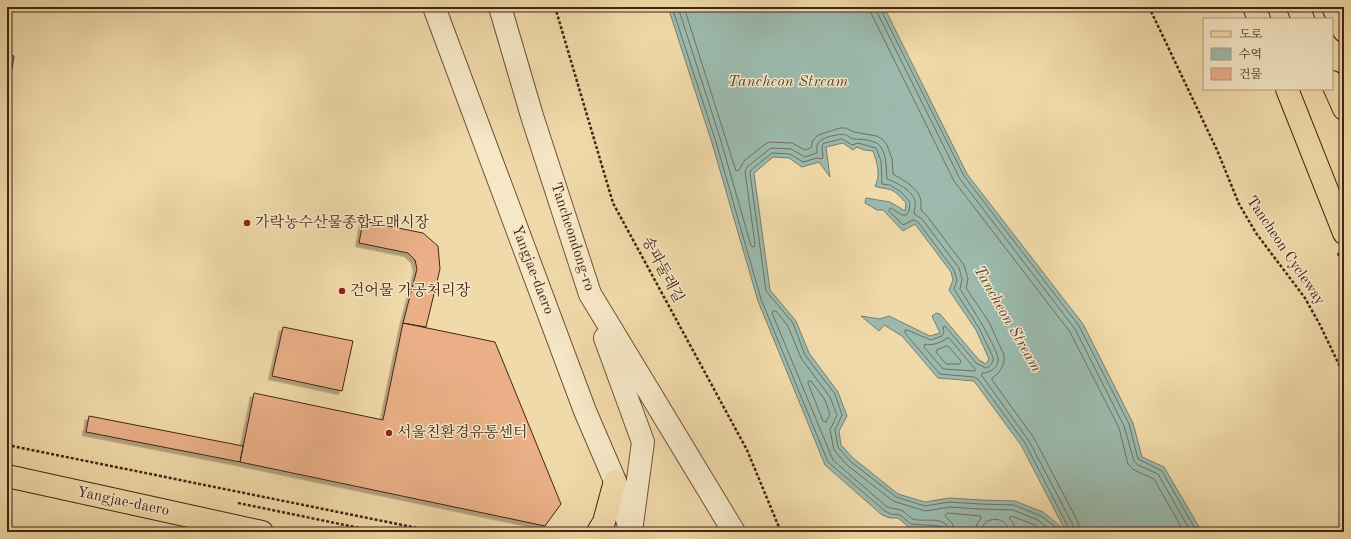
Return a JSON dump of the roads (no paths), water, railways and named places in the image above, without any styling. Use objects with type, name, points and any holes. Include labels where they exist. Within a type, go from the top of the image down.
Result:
[{"type":"main road","points":[[1254,7],[1259,18]]},
{"type":"main road","points":[[1298,7],[1303,18]]},
{"type":"main road","points":[[1334,7],[1344,31]]},
{"type":"main road","points":[[1333,84],[1344,108]]},
{"type":"main road","points":[[1287,90],[1344,233]]},
{"type":"main road","name":"Yangjae-daero","points":[[7,476],[262,532]]},
{"type":"main road","points":[[598,532],[604,522],[615,481]]},
{"type":"street","name":"Yangjae-daero","points":[[434,7],[585,411],[615,481],[631,532]]},
{"type":"street","name":"Tancheondong-ro","points":[[500,7],[532,116],[590,294],[734,532]]},
{"type":"street","points":[[590,294],[642,442],[631,532]]},
{"type":"water","name":"Tancheon Stream","points":[[668,7],[884,7],[967,174],[1083,324],[1133,423],[1142,457],[1164,467],[1202,532],[1003,532],[995,528],[987,532],[947,532],[941,530],[910,528],[898,518],[890,518],[882,515],[825,465],[758,301],[712,143]],"holes":[[[843,143],[853,150],[857,147],[864,150],[873,151],[878,173],[875,186],[893,191],[906,203],[905,211],[890,202],[866,198],[865,203],[877,210],[883,210],[903,231],[915,224],[951,272],[953,280],[949,290],[976,330],[989,359],[986,364],[979,360],[940,314],[936,313],[932,316],[940,333],[930,336],[889,316],[880,319],[861,316],[879,331],[884,325],[902,336],[938,378],[974,381],[1021,445],[1065,530],[1043,512],[1015,501],[949,498],[925,502],[898,494],[853,458],[841,445],[839,431],[847,416],[838,392],[809,353],[796,321],[770,290],[754,173],[773,157],[789,158],[802,167],[819,162],[830,177],[826,147]]]},
{"type":"place","name":"가락농수산물종합도매시장","points":[[247,223]]},
{"type":"place","name":"건어물 가공처리장","points":[[342,291]]},
{"type":"place","name":"서울친환경유통센터","points":[[389,433]]}]
